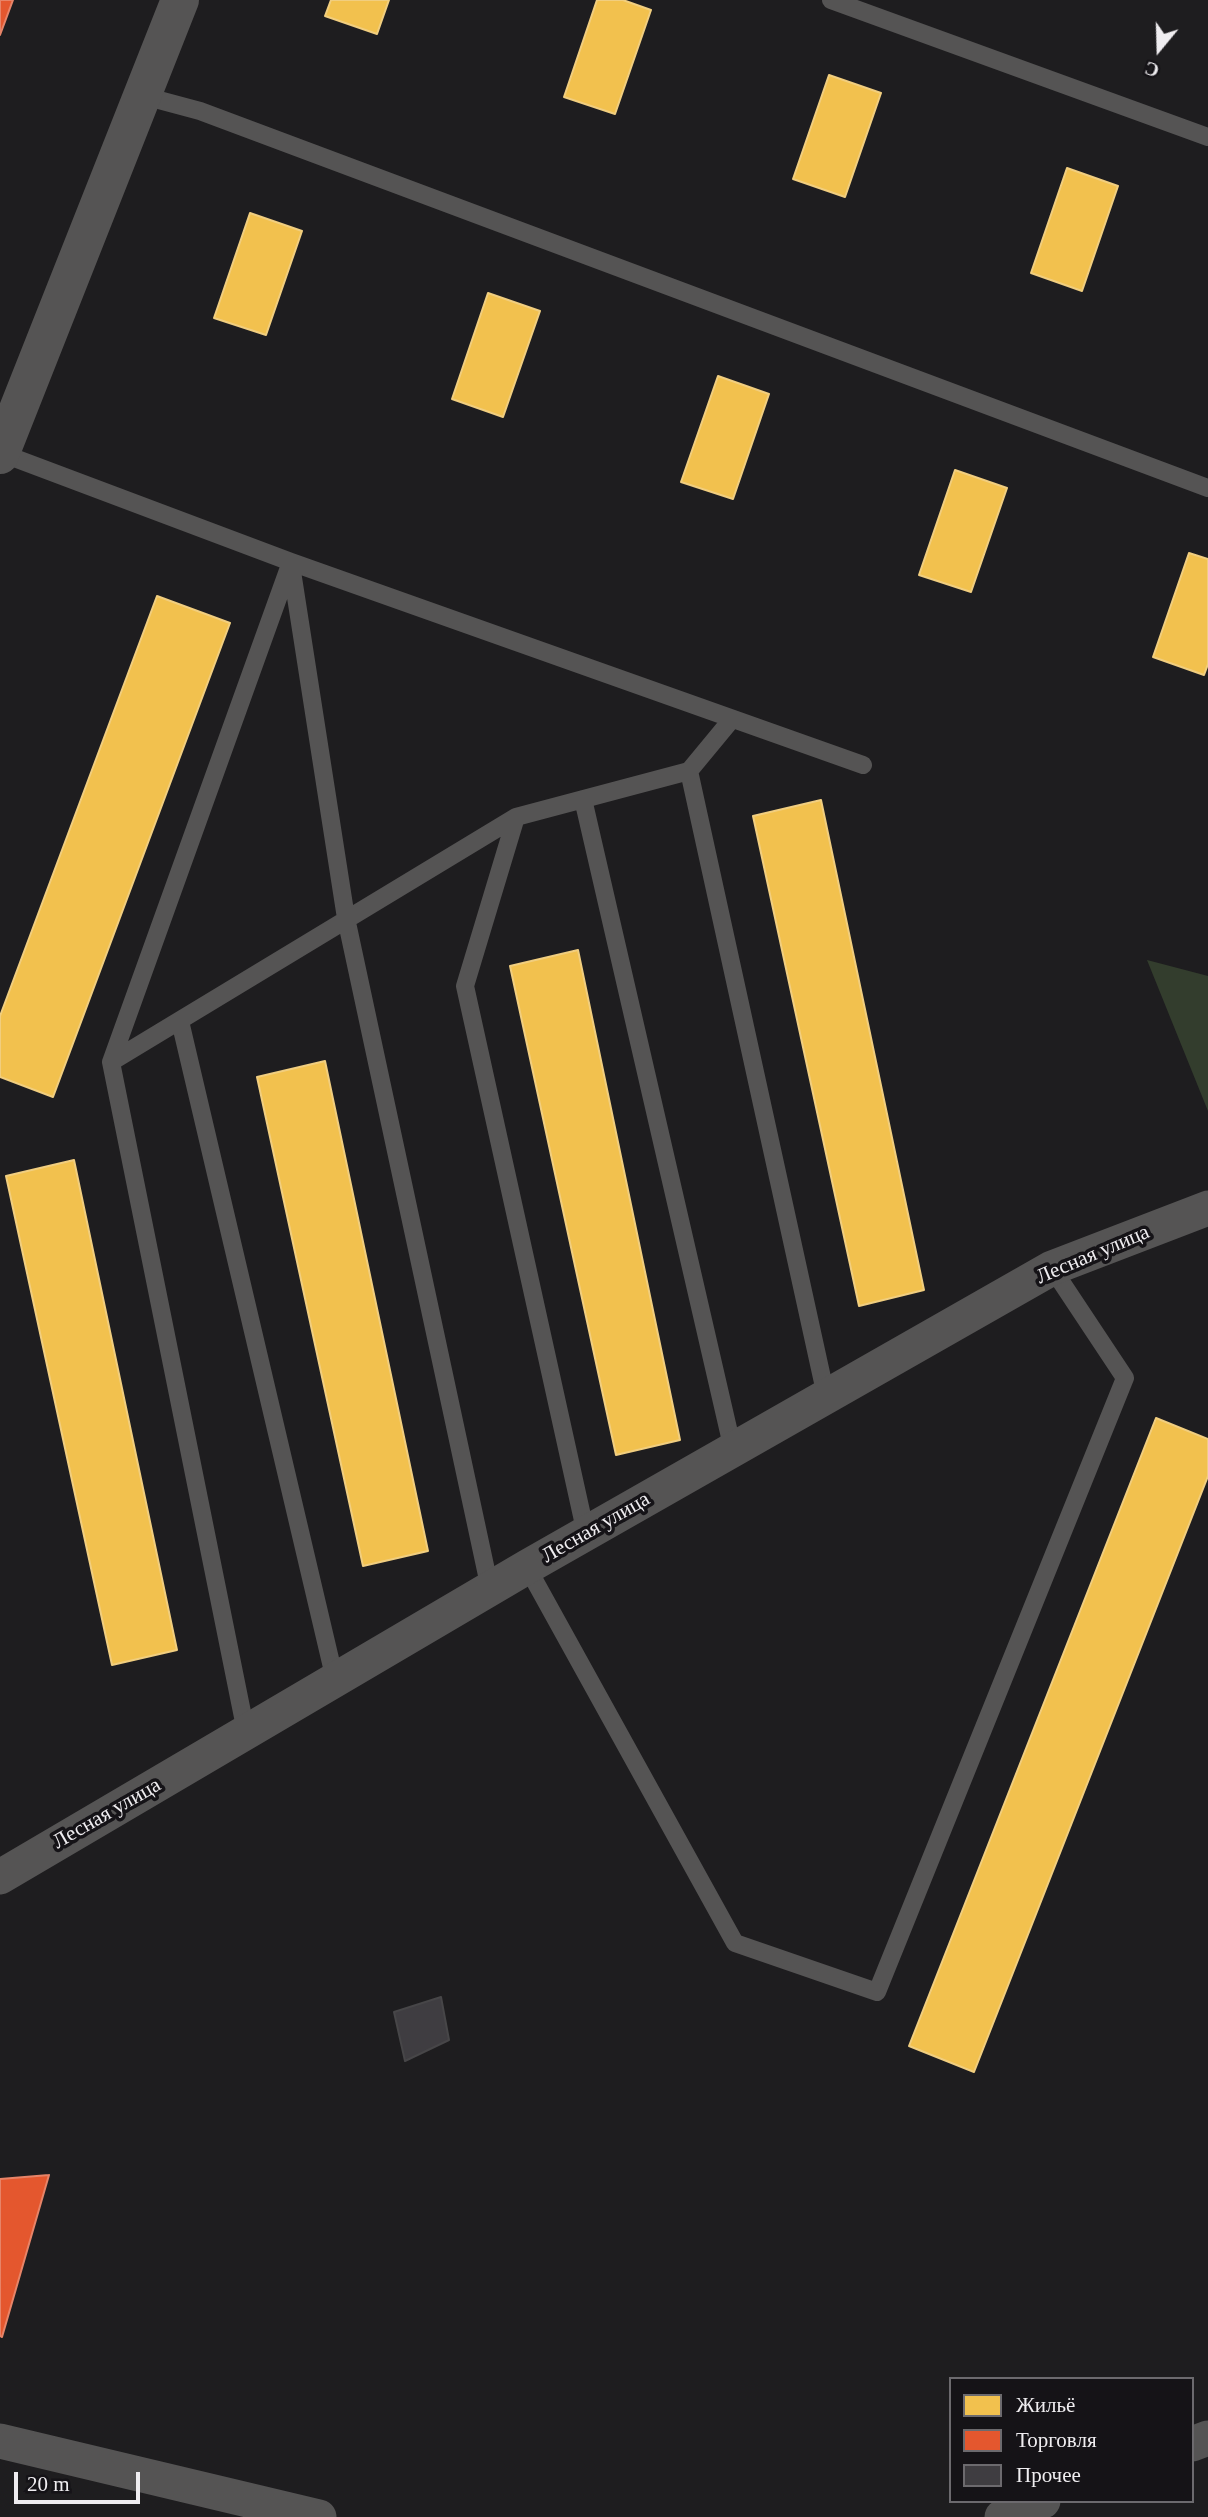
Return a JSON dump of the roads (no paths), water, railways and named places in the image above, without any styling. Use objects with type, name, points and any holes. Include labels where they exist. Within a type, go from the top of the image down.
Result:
[{"type":"street","points":[[0,454],[180,0]]},
{"type":"street","name":"Лесная улица","points":[[0,1877],[527,1567],[1052,1268],[1208,1208]]},
{"type":"street","points":[[0,2441],[319,2517]]},
{"type":"street","points":[[1002,2517],[1038,2503]]},
{"type":"lane","points":[[831,0],[1208,137]]},
{"type":"lane","points":[[144,96],[200,111],[1208,488]]},
{"type":"lane","points":[[0,454],[290,562],[863,765]]},
{"type":"lane","points":[[290,562],[346,918],[490,1589]]},
{"type":"lane","points":[[246,1732],[111,1062],[290,562]]},
{"type":"lane","points":[[111,1062],[516,817],[689,771],[732,719]]},
{"type":"lane","points":[[689,771],[827,1396]]},
{"type":"lane","points":[[583,799],[733,1450]]},
{"type":"lane","points":[[516,817],[464,986],[586,1534]]},
{"type":"lane","points":[[180,1021],[335,1680]]},
{"type":"lane","points":[[527,1567],[735,1943],[877,1992],[1125,1378],[1052,1268]]}]
